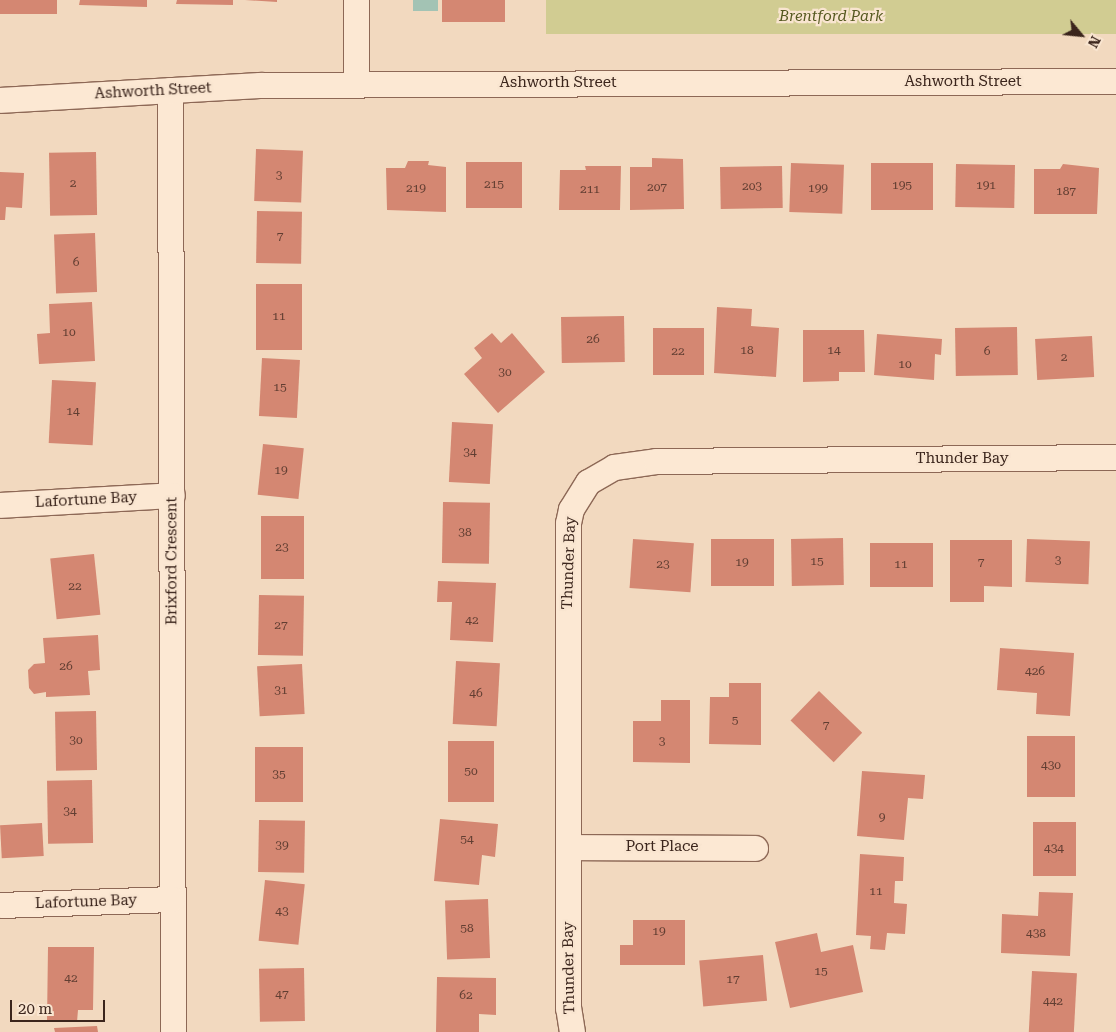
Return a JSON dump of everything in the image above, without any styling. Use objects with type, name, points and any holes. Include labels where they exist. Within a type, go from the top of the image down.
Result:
[{"type":"street","points":[[356,0],[356,84]]},
{"type":"street","name":"Ashworth Street","points":[[0,100],[260,85],[1116,81]]},
{"type":"street","name":"Brixford Crescent","points":[[170,90],[172,1032]]},
{"type":"street","name":"Thunder Bay","points":[[572,1032],[568,1008],[568,523],[571,508],[588,482],[614,467],[656,461],[1116,457]]},
{"type":"street","name":"Lafortune Bay","points":[[0,505],[172,495]]},
{"type":"street","name":"Port Place","points":[[568,847],[756,848]]},
{"type":"street","name":"Lafortune Bay","points":[[0,905],[172,899]]},
{"type":"green space","name":"Brentford Park","points":[[546,0],[1116,0],[1116,34],[546,34]]},
{"type":"shaded area","points":[[413,0],[438,0],[438,11],[413,11]]},
{"type":"building","points":[[0,0],[57,0],[57,14],[0,14]]},
{"type":"building","points":[[80,0],[147,0],[147,7],[79,5]]},
{"type":"building","points":[[177,0],[233,0],[233,5],[176,4]]},
{"type":"building","points":[[245,0],[277,0],[277,2]]},
{"type":"building","points":[[442,0],[505,0],[505,22],[442,22]]},
{"type":"building","points":[[256,149],[303,151],[301,203],[254,201]]},
{"type":"building","points":[[96,152],[97,215],[50,216],[49,153]]},
{"type":"building","points":[[652,158],[683,159],[684,209],[630,210],[630,167],[652,167]]},
{"type":"building","points":[[408,161],[429,161],[428,165],[446,167],[446,212],[387,210],[386,168],[405,168]]},
{"type":"building","points":[[466,162],[522,162],[522,208],[466,208]]},
{"type":"building","points":[[791,163],[844,165],[842,214],[789,212]]},
{"type":"building","points":[[871,163],[933,163],[933,210],[871,210]]},
{"type":"building","points":[[956,164],[1015,165],[1014,208],[955,207]]},
{"type":"building","points":[[1063,164],[1099,168],[1097,214],[1034,214],[1034,169],[1060,169]]},
{"type":"building","points":[[585,166],[621,166],[620,210],[559,210],[560,170],[586,170]]},
{"type":"building","points":[[782,166],[783,208],[721,209],[720,167]]},
{"type":"building","points":[[0,172],[24,173],[22,208],[6,207],[5,220],[0,220]]},
{"type":"building","points":[[257,211],[302,212],[301,264],[256,263]]},
{"type":"building","points":[[95,233],[97,292],[56,293],[54,234]]},
{"type":"building","points":[[256,284],[302,284],[302,350],[256,350]]},
{"type":"building","points":[[92,302],[95,361],[39,364],[37,334],[50,333],[49,304]]},
{"type":"building","points":[[717,307],[752,309],[751,326],[779,328],[776,377],[714,373]]},
{"type":"building","points":[[624,316],[625,362],[562,363],[561,317]]},
{"type":"building","points":[[1017,327],[1018,375],[956,376],[955,328]]},
{"type":"building","points":[[653,328],[704,328],[704,375],[653,375]]},
{"type":"building","points":[[803,330],[864,330],[865,372],[839,372],[839,381],[803,382]]},
{"type":"building","points":[[492,333],[501,343],[512,333],[545,372],[498,413],[464,374],[482,358],[474,348]]},
{"type":"building","points":[[877,334],[942,339],[941,355],[935,354],[934,380],[874,375]]},
{"type":"building","points":[[1092,336],[1094,377],[1037,380],[1035,339]]},
{"type":"building","points":[[262,358],[300,360],[297,418],[259,416]]},
{"type":"building","points":[[52,380],[96,382],[93,445],[49,443]]},
{"type":"building","points":[[452,422],[493,424],[490,484],[449,482]]},
{"type":"building","points":[[263,444],[304,448],[298,499],[258,495]]},
{"type":"building","points":[[443,502],[490,503],[489,564],[442,563]]},
{"type":"building","points":[[261,516],[304,516],[304,579],[261,579]]},
{"type":"building","points":[[843,538],[844,585],[792,586],[791,539]]},
{"type":"building","points":[[633,539],[694,543],[690,592],[630,588]]},
{"type":"building","points":[[711,539],[774,539],[774,586],[711,586]]},
{"type":"building","points":[[1027,539],[1090,541],[1088,584],[1025,582]]},
{"type":"building","points":[[950,540],[1012,540],[1012,587],[984,586],[984,602],[950,602]]},
{"type":"building","points":[[870,543],[933,543],[933,587],[870,587]]},
{"type":"building","points":[[94,554],[100,615],[57,619],[50,559]]},
{"type":"building","points":[[438,581],[496,583],[493,642],[450,640],[452,602],[437,602]]},
{"type":"building","points":[[259,595],[304,596],[303,656],[258,655]]},
{"type":"building","points":[[98,635],[100,670],[88,671],[90,695],[46,697],[46,692],[34,694],[29,688],[28,670],[34,664],[45,663],[43,638]]},
{"type":"building","points":[[1000,648],[1074,653],[1070,716],[1036,714],[1037,693],[997,690]]},
{"type":"building","points":[[456,661],[500,663],[497,726],[453,724]]},
{"type":"building","points":[[302,664],[305,714],[260,716],[257,666]]},
{"type":"building","points":[[729,683],[761,683],[761,745],[709,744],[710,697],[729,697]]},
{"type":"building","points":[[819,691],[862,733],[834,762],[791,720]]},
{"type":"building","points":[[661,700],[690,700],[690,763],[633,762],[633,721],[661,721]]},
{"type":"building","points":[[96,711],[97,770],[56,771],[55,712]]},
{"type":"building","points":[[1027,736],[1075,736],[1075,797],[1027,797]]},
{"type":"building","points":[[448,741],[494,741],[494,802],[448,802]]},
{"type":"building","points":[[255,747],[303,747],[303,802],[255,802]]},
{"type":"building","points":[[862,771],[925,775],[923,799],[908,798],[904,840],[857,836]]},
{"type":"building","points":[[92,780],[93,843],[48,844],[47,781]]},
{"type":"building","points":[[440,819],[498,824],[495,857],[482,855],[479,885],[434,881]]},
{"type":"building","points":[[259,820],[305,821],[304,873],[258,872]]},
{"type":"building","points":[[1033,822],[1076,822],[1076,876],[1033,876]]},
{"type":"building","points":[[42,823],[44,856],[2,858],[0,825]]},
{"type":"building","points":[[860,854],[904,857],[903,881],[895,881],[894,903],[907,904],[905,934],[887,933],[885,950],[870,949],[871,936],[856,935]]},
{"type":"building","points":[[265,880],[305,884],[298,945],[259,941]]},
{"type":"building","points":[[1039,892],[1073,893],[1070,956],[1001,953],[1002,914],[1038,916]]},
{"type":"building","points":[[488,899],[490,958],[447,959],[445,901]]},
{"type":"building","points":[[633,920],[685,920],[685,965],[620,965],[620,945],[633,945]]},
{"type":"building","points":[[817,933],[821,952],[853,945],[863,992],[790,1008],[775,942]]},
{"type":"building","points":[[48,947],[94,947],[93,1010],[78,1010],[77,1022],[47,1022]]},
{"type":"building","points":[[763,955],[767,1001],[703,1006],[699,961]]},
{"type":"building","points":[[304,968],[305,1021],[260,1022],[259,969]]},
{"type":"building","points":[[1032,971],[1077,973],[1074,1032],[1029,1032]]},
{"type":"building","points":[[437,977],[496,978],[496,1015],[479,1014],[479,1032],[436,1032]]},
{"type":"building","points":[[97,1026],[98,1032],[55,1032],[54,1028]]}]
